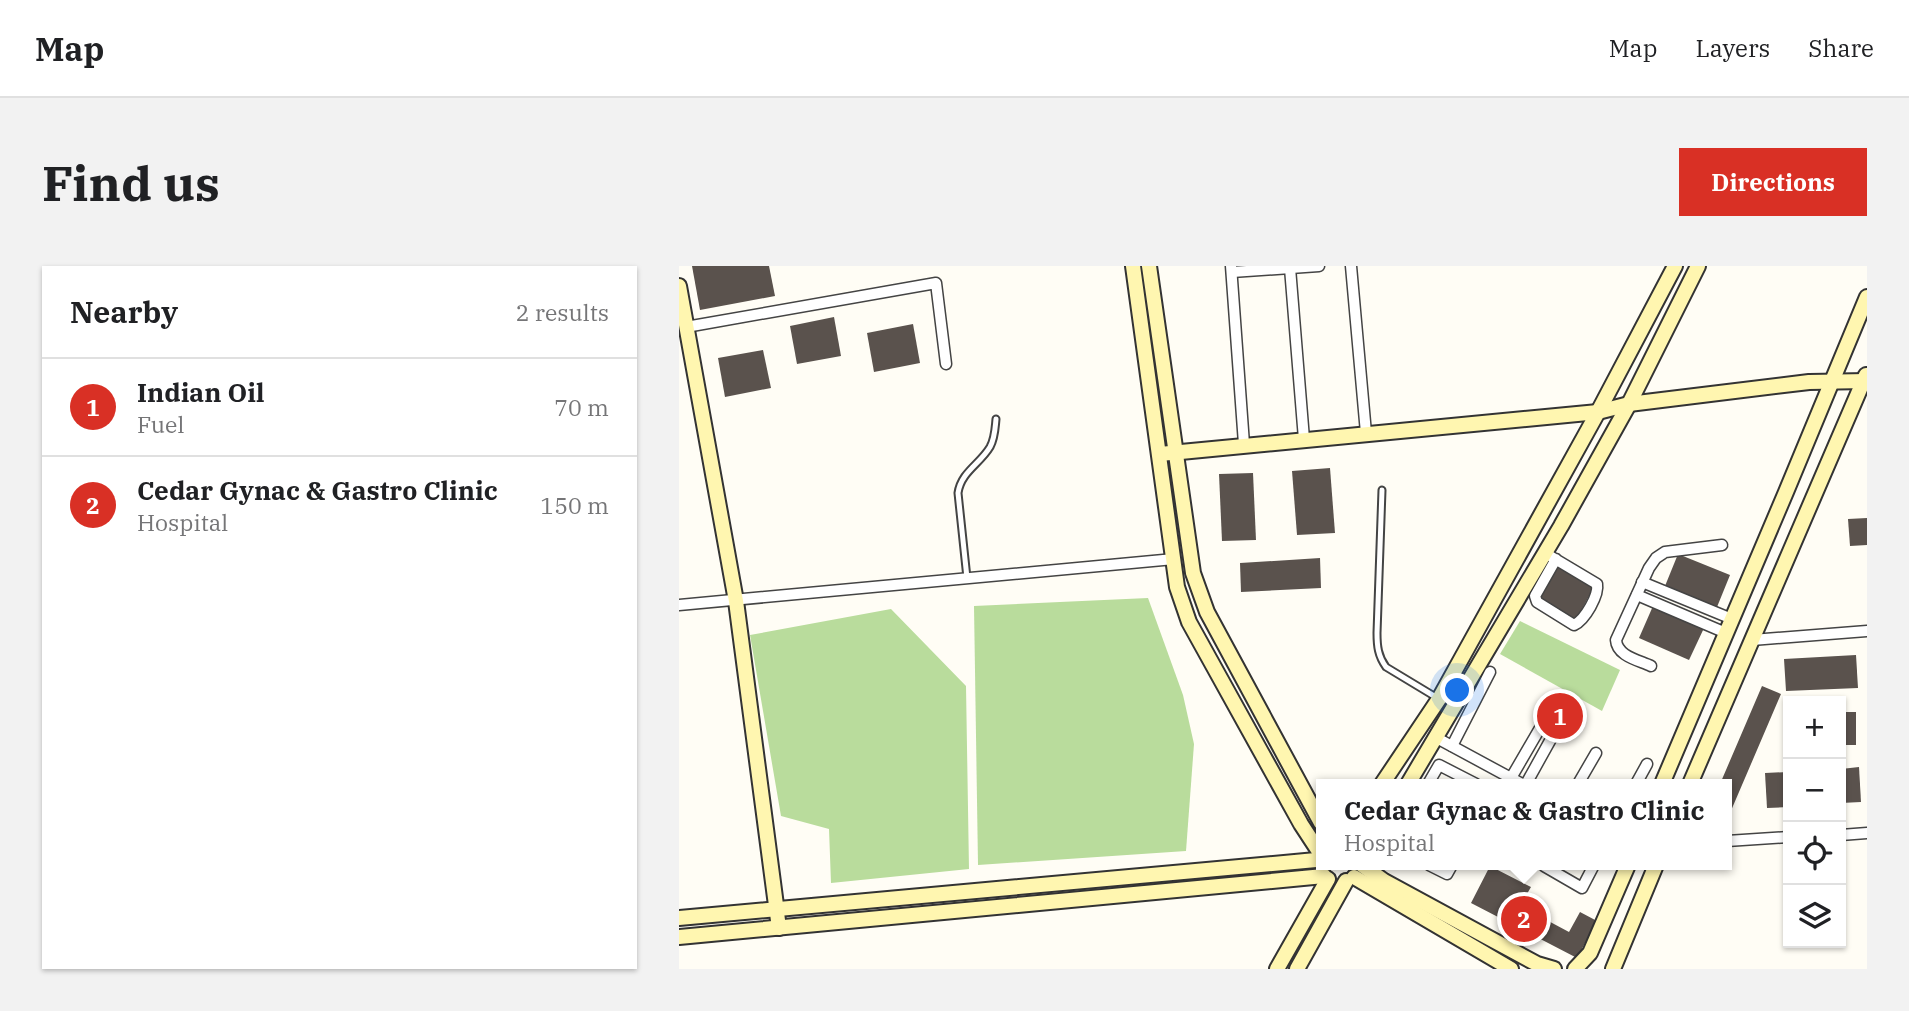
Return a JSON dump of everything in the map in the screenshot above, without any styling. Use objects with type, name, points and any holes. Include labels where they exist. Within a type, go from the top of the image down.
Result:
[{"type":"street","points":[[1133,266],[1177,586],[1189,622],[1316,847]]},
{"type":"street","points":[[1149,266],[1193,573],[1207,612],[1316,813]]},
{"type":"street","points":[[1244,444],[1232,269],[1319,266]]},
{"type":"street","points":[[1351,266],[1366,433]]},
{"type":"street","points":[[1385,779],[1439,699],[1598,412],[1675,266]]},
{"type":"street","points":[[1551,556],[1597,584],[1598,592],[1581,622],[1574,625],[1537,602],[1535,596],[1551,556],[1698,266]]},
{"type":"street","points":[[1290,268],[1304,439]]},
{"type":"street","points":[[686,327],[936,283],[946,364]]},
{"type":"street","points":[[679,286],[736,601],[779,928]]},
{"type":"street","points":[[1664,779],[1867,296]]},
{"type":"street","points":[[1160,454],[1598,412],[1629,404],[1795,384],[1866,379],[1692,779]]},
{"type":"street","points":[[1651,666],[1619,652],[1616,646],[1616,640],[1649,568],[1656,558],[1665,552],[1722,545]]},
{"type":"street","points":[[1411,779],[1551,556]]},
{"type":"street","points":[[679,606],[1174,559]]},
{"type":"street","points":[[1642,582],[1729,626]]},
{"type":"street","points":[[1637,595],[1729,626]]},
{"type":"street","points":[[1752,640],[1867,631]]},
{"type":"street","points":[[1452,746],[1490,672]]},
{"type":"street","points":[[1435,737],[1511,778],[1543,723]]},
{"type":"street","points":[[1527,779],[1556,730]]},
{"type":"street","points":[[1581,779],[1596,753]]},
{"type":"street","points":[[1639,779],[1647,764]]},
{"type":"street","points":[[1431,779],[1439,765],[1466,779]]},
{"type":"street","points":[[1846,835],[1867,833]]},
{"type":"street","points":[[1732,841],[1783,838]]},
{"type":"street","points":[[679,918],[1316,852]]},
{"type":"street","points":[[1320,870],[1336,882],[1357,871],[1384,881],[1525,958],[1554,969]]},
{"type":"street","points":[[1551,870],[1582,888],[1591,870]]},
{"type":"street","points":[[1575,969],[1590,953],[1626,870]]},
{"type":"street","points":[[1613,969],[1653,870]]},
{"type":"street","points":[[1297,969],[1357,871]]},
{"type":"street","points":[[1357,871],[1511,969]]},
{"type":"street","points":[[679,937],[1326,877]]},
{"type":"street","points":[[1277,969],[1326,877]]},
{"type":"lane","points":[[967,579],[959,486],[963,477],[991,445],[996,419]]},
{"type":"lane","points":[[1382,490],[1378,652],[1386,667],[1439,699]]},
{"type":"green space","points":[[1148,598],[1183,695],[1194,744],[1186,851],[978,865],[974,606]]},
{"type":"green space","points":[[891,609],[966,686],[969,869],[831,883],[829,829],[781,816],[750,635]]},
{"type":"green space","points":[[1520,621],[1620,670],[1602,711],[1500,654]]},
{"type":"building","points":[[692,266],[769,266],[775,296],[700,310]]},
{"type":"building","points":[[834,317],[841,356],[797,364],[790,326]]},
{"type":"building","points":[[913,324],[920,363],[874,372],[867,333]]},
{"type":"building","points":[[763,350],[771,388],[725,397],[718,358]]},
{"type":"building","points":[[1330,468],[1335,533],[1297,535],[1292,471]]},
{"type":"building","points":[[1253,473],[1256,540],[1222,541],[1219,474]]},
{"type":"building","points":[[1867,518],[1867,545],[1850,546],[1848,519]]},
{"type":"building","points":[[1678,554],[1730,575],[1717,607],[1665,586]]},
{"type":"building","points":[[1320,558],[1321,588],[1241,592],[1240,563]]},
{"type":"building","points":[[1558,566],[1594,587],[1576,620],[1539,600]]},
{"type":"building","points":[[1653,606],[1704,628],[1689,660],[1639,638]]},
{"type":"building","points":[[1856,655],[1858,688],[1786,691],[1784,659]]},
{"type":"building","points":[[1762,686],[1781,694],[1732,808],[1732,779],[1722,779]]},
{"type":"building","points":[[1846,712],[1856,712],[1856,745],[1846,745]]},
{"type":"building","points":[[1859,767],[1861,802],[1846,803],[1846,768]]},
{"type":"building","points":[[1783,772],[1783,807],[1767,808],[1765,773]]},
{"type":"building","points":[[1488,870],[1498,870],[1531,887],[1520,906],[1569,932],[1580,912],[1597,921],[1577,958],[1471,903]]},
{"type":"place","name":"Indian Oil","points":[[1560,716]]},
{"type":"place","name":"Cedar Gynac & Gastro Clinic","points":[[1524,919]]}]
